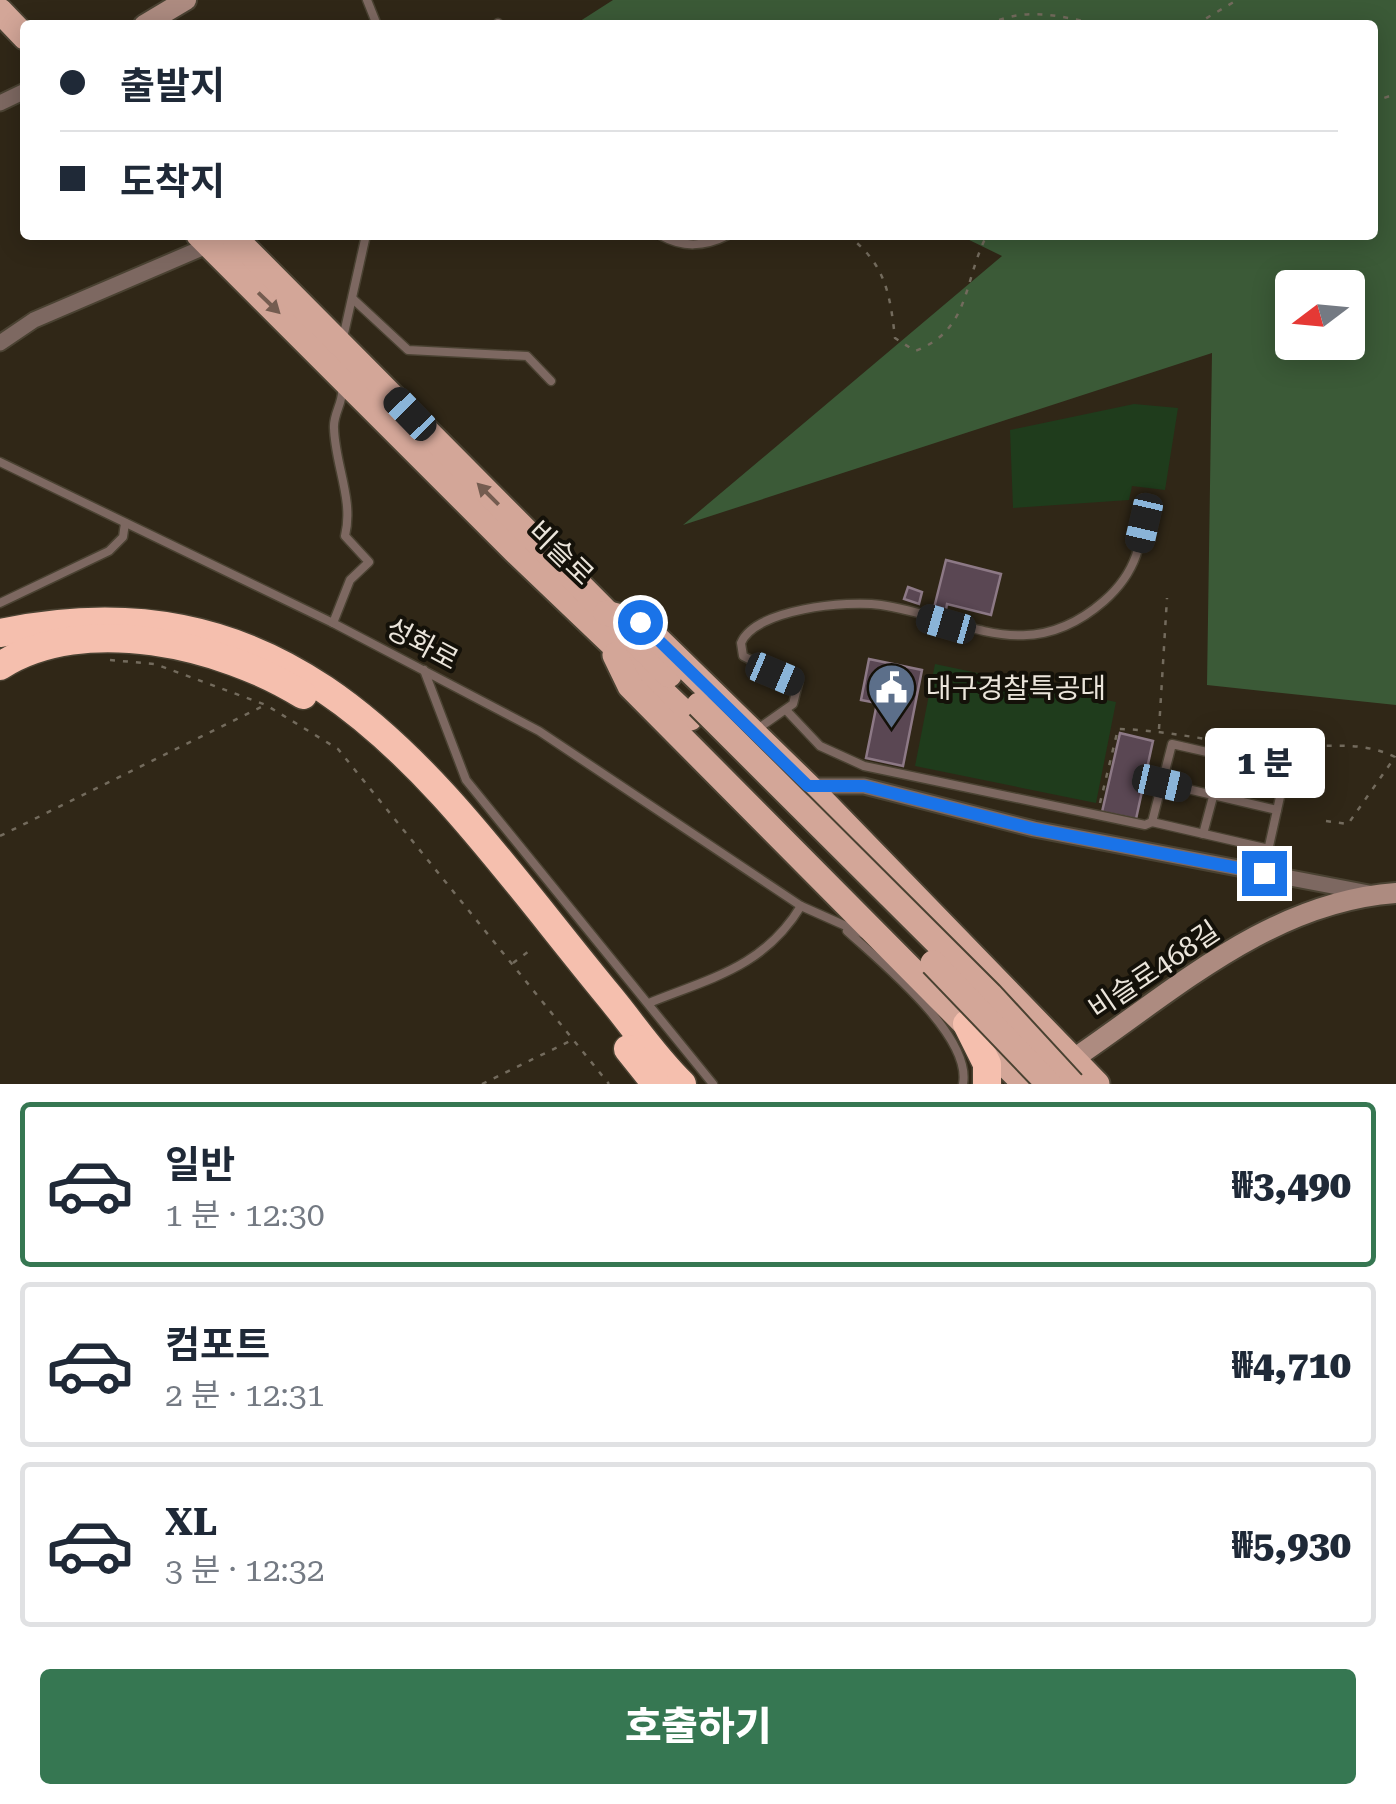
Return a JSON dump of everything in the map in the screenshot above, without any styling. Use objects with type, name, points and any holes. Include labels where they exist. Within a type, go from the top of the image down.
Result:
[{"type":"highway","points":[[0,633],[80,620],[129,620],[190,631],[240,644],[297,669],[348,702],[416,762],[682,1084]]},
{"type":"highway","points":[[0,666],[28,648],[72,641],[173,646],[285,684],[337,717],[401,772],[656,1084]]},
{"type":"highway","points":[[967,1024],[986,1064],[986,1084]]},
{"type":"main road","points":[[152,20],[186,0]]},
{"type":"main road","points":[[0,11],[20,33]]},
{"type":"main road","name":"비슬로","points":[[215,240],[606,613],[694,712],[1059,1075]]},
{"type":"main road","name":"비슬로","points":[[339,356],[610,642],[694,712]]},
{"type":"main road","points":[[606,613],[640,622],[808,786],[1059,1075],[1098,1084]]},
{"type":"main road","points":[[610,642],[630,686],[1025,1084]]},
{"type":"main road","name":"비슬로468길","points":[[1059,1075],[1174,984],[1236,946],[1315,911],[1387,893]]},
{"type":"street","points":[[0,343],[34,320],[209,240]]},
{"type":"street","points":[[808,786],[864,786],[1034,829],[1387,893]]},
{"type":"lane","points":[[333,622],[350,580],[369,562],[345,536],[350,516],[336,462],[333,421],[343,396],[339,356],[365,240]]},
{"type":"lane","points":[[674,240],[688,245],[717,240]]},
{"type":"lane","points":[[354,300],[408,350],[526,356],[550,380]]},
{"type":"lane","name":"성화로","points":[[0,462],[333,622],[539,731],[801,906],[846,930]]},
{"type":"lane","points":[[752,732],[793,704],[798,684],[743,656],[741,643],[757,623],[811,608],[880,605],[980,634],[1038,635],[1062,628],[1090,613],[1134,568],[1144,523],[1142,499]]},
{"type":"lane","points":[[0,602],[108,551],[123,537],[126,523]]},
{"type":"lane","points":[[424,670],[466,780],[713,1084]]},
{"type":"lane","points":[[786,710],[820,746],[864,766],[1269,849]]},
{"type":"lane","points":[[1152,822],[1172,744],[1286,770],[1264,873]]},
{"type":"lane","points":[[1202,834],[1224,756]]},
{"type":"lane","points":[[1162,783],[1277,810]]},
{"type":"lane","points":[[649,1003],[740,967],[776,944],[801,906]]},
{"type":"lane","points":[[846,930],[882,939]]},
{"type":"lane","points":[[846,930],[951,1036],[966,1064],[964,1084]]},
{"type":"path","points":[[1203,20],[1237,0]]},
{"type":"path","points":[[997,20],[1014,12],[1040,12],[1078,20]]},
{"type":"path","points":[[852,240],[880,265],[890,290],[896,338],[915,352],[938,342],[964,305],[976,256],[984,240]]},
{"type":"path","points":[[1158,730],[1167,598]]},
{"type":"path","points":[[102,660],[155,664],[266,704],[338,749],[609,1084]]},
{"type":"path","points":[[0,836],[266,704]]},
{"type":"path","points":[[512,964],[529,951]]},
{"type":"path","points":[[482,1084],[573,1040]]},
{"type":"green space","points":[[613,0],[1396,0],[1396,705],[1207,685],[1212,353],[683,525],[1002,256],[969,240],[1378,240],[1378,20],[582,20]]},
{"type":"green space","points":[[1134,404],[1178,408],[1165,490],[1132,486],[1129,500],[1013,508],[1010,430]]},
{"type":"green space","points":[[935,664],[1116,702],[1096,803],[915,766]]},
{"type":"building","points":[[946,560],[1001,574],[991,615],[947,604],[945,615],[933,612]]},
{"type":"building","points":[[908,587],[922,592],[919,604],[904,599]]},
{"type":"building","name":"대구경찰특공대","points":[[869,659],[922,670],[903,766],[866,758],[877,703],[861,700]]},
{"type":"building","name":"대구경찰특공대","points":[[1120,733],[1153,741],[1136,819],[1102,812]]},
{"type":"place","name":"대구경찰특공대","points":[[891,730]]},
{"type":"route","points":[[640,622],[808,786],[864,786],[1034,829],[1264,873]]}]
